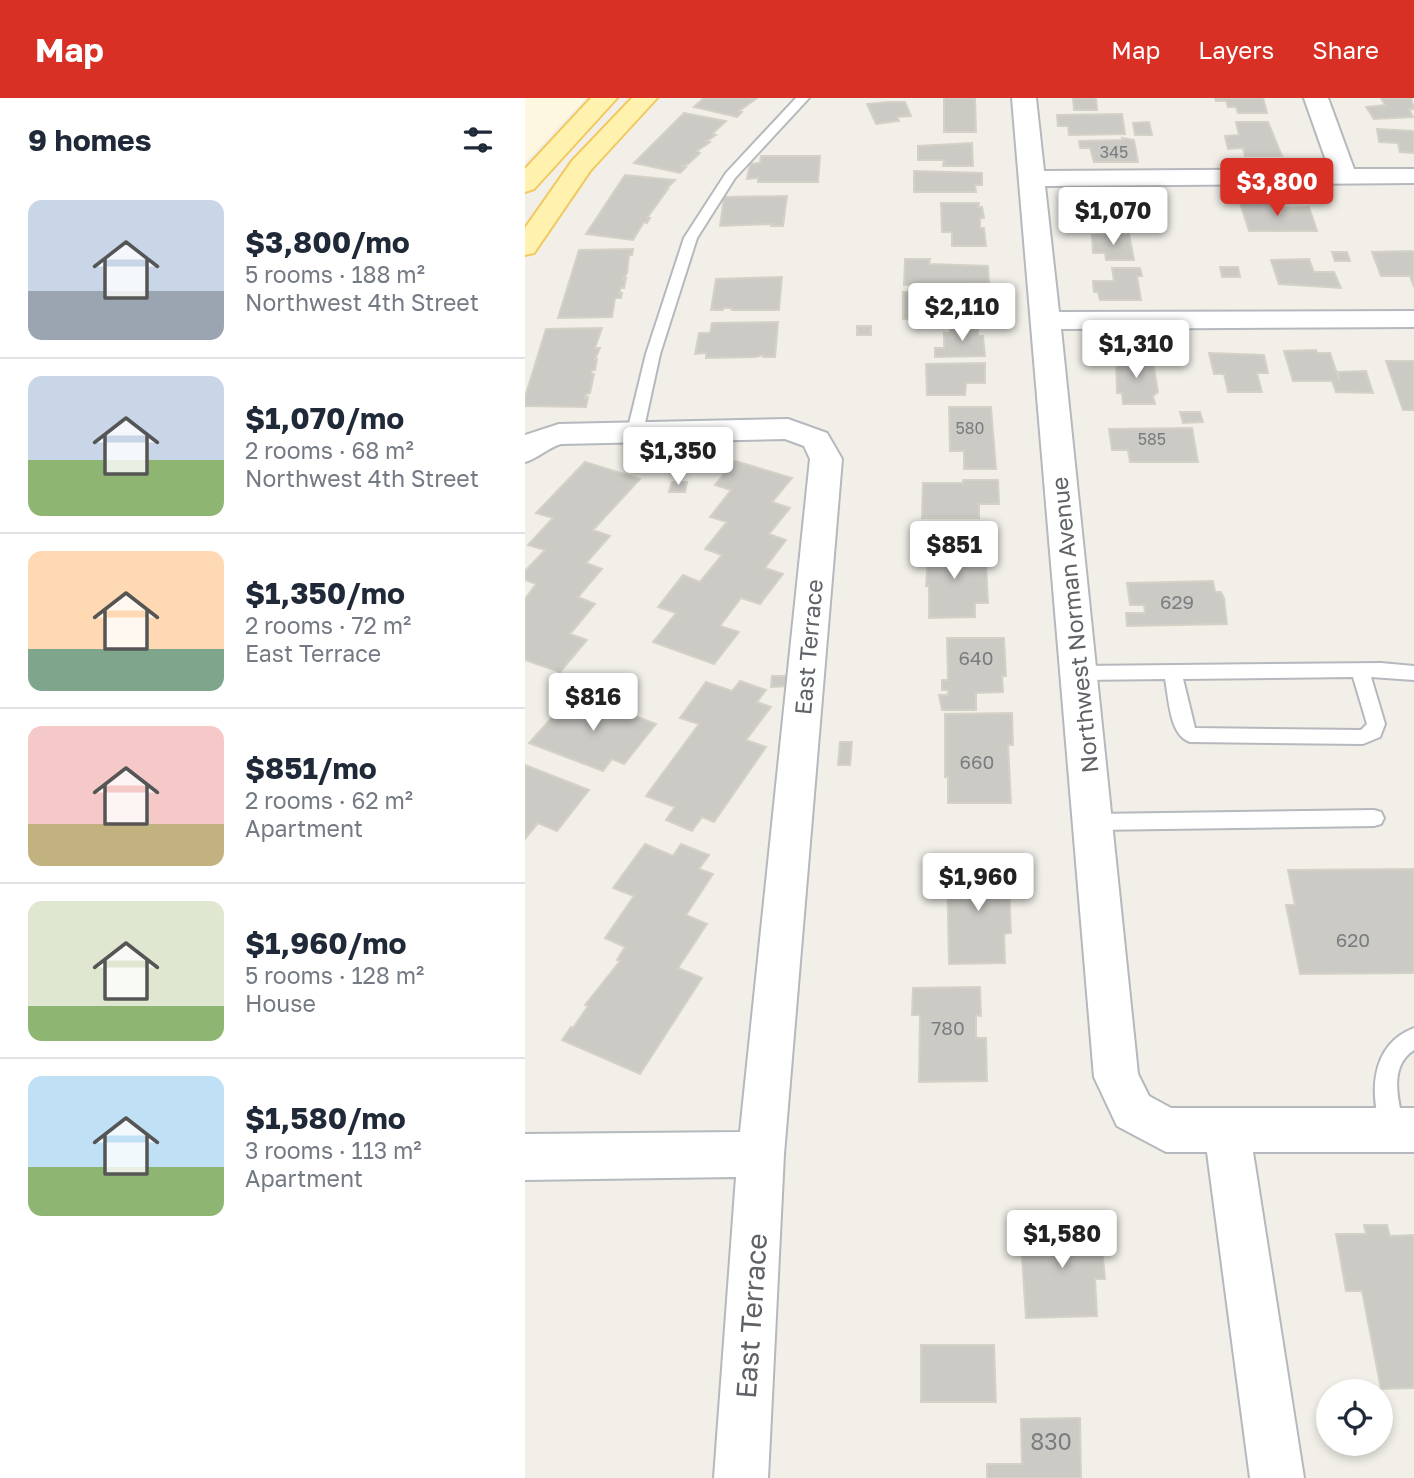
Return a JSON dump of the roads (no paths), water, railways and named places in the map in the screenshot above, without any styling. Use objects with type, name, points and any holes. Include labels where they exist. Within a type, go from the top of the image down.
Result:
[{"type":"main road","points":[[525,184],[574,128],[605,98]]},
{"type":"main road","points":[[525,247],[582,166],[645,98]]},
{"type":"street","name":"Northwest Norman Avenue","points":[[1024,98],[1116,1077],[1133,1111],[1166,1130],[1227,1132]]},
{"type":"street","points":[[1316,98],[1344,177]]},
{"type":"street","points":[[1032,179],[1414,176]]},
{"type":"street","points":[[1045,321],[1414,318]]},
{"type":"street","name":"East Terrace","points":[[525,452],[537,441],[559,433],[788,429],[816,440],[826,459],[761,1154],[741,1478]]},
{"type":"street","points":[[1277,1478],[1227,1132],[1403,1130]]},
{"type":"street","points":[[525,1157],[761,1154]]},
{"type":"lane","points":[[635,432],[643,390],[683,252],[694,229],[717,191],[750,152],[803,98]]},
{"type":"lane","points":[[1173,672],[1184,727],[1190,735],[1363,737],[1373,732],[1375,724],[1360,670]]},
{"type":"lane","points":[[1080,673],[1360,670],[1414,673]]},
{"type":"lane","points":[[1094,822],[1374,818]]},
{"type":"lane","points":[[1403,1130],[1385,1088],[1385,1072],[1400,1045],[1414,1038]]}]
